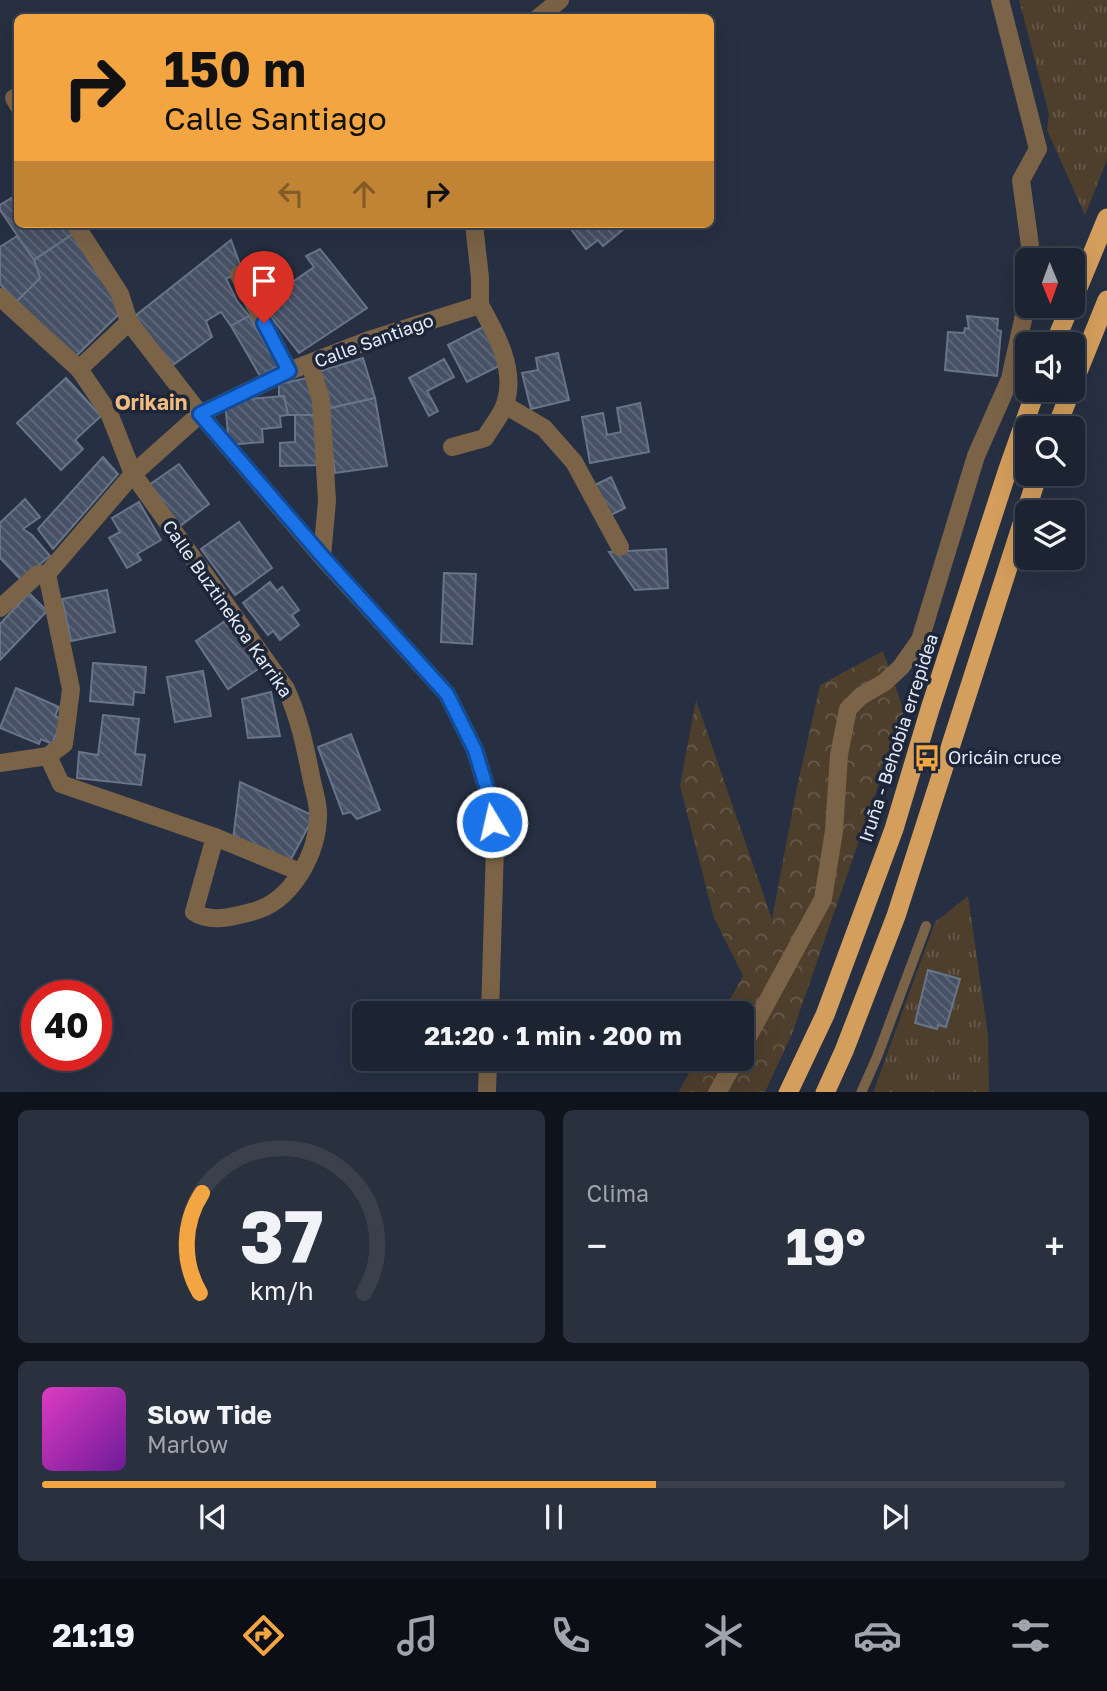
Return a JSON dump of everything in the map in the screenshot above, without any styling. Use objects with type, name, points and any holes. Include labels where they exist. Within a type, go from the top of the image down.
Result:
[{"type":"highway","points":[[1085,271],[1107,218]]},
{"type":"highway","points":[[1085,354],[1107,300]]},
{"type":"highway","name":"Iruña - Behobia errepidea","points":[[788,1092],[825,1015],[894,829],[1032,402]]},
{"type":"highway","points":[[825,1092],[896,916],[1034,486]]},
{"type":"street","points":[[543,14],[560,0]]},
{"type":"street","points":[[1000,0],[1038,149],[1021,180],[1030,248]]},
{"type":"street","points":[[78,228],[120,293],[129,322],[200,414],[322,556],[447,694],[475,750],[490,799],[495,846],[489,1001]]},
{"type":"street","points":[[452,447],[485,438],[505,405],[509,381],[497,334],[480,304],[474,228]]},
{"type":"street","points":[[239,275],[289,371]]},
{"type":"street","points":[[0,298],[79,369],[109,413],[133,474]]},
{"type":"street","name":"Calle Santiago","points":[[0,608],[38,574],[47,574],[133,474],[200,414],[289,371],[372,339],[480,304]]},
{"type":"street","points":[[754,1026],[822,899],[834,831],[839,755],[848,709],[861,696],[885,682],[901,667],[919,640],[976,456],[1010,380],[1023,318]]},
{"type":"street","points":[[79,369],[129,322]]},
{"type":"street","points":[[310,363],[321,400],[327,501],[322,556]]},
{"type":"street","points":[[505,405],[544,428],[574,462],[620,547]]},
{"type":"street","name":"Calle Buztinekoa Karrika","points":[[133,474],[286,689],[295,709],[318,811],[316,835],[300,872],[285,893],[265,909],[236,916],[204,919],[194,912],[215,836]]},
{"type":"street","points":[[0,763],[48,756],[64,744],[71,689],[47,574]]},
{"type":"street","points":[[48,756],[61,784],[215,836],[300,872]]},
{"type":"street","points":[[487,1092],[488,1071]]},
{"type":"street","points":[[718,1092],[729,1071]]},
{"type":"lane","points":[[861,1092],[926,926]]},
{"type":"green space","points":[[1019,0],[1107,0],[1107,160],[1085,215],[1047,130],[1049,114]]},
{"type":"green space","points":[[883,651],[904,711],[792,1034],[765,1092],[679,1092],[690,1071],[754,1071],[754,1001],[729,1001],[743,976],[714,918],[680,786],[696,700],[772,919],[820,685]]},
{"type":"green space","points":[[968,896],[988,1035],[989,1092],[873,1092],[935,922]]},
{"type":"building","points":[[14,196],[14,228],[74,228],[76,232],[34,260],[0,210],[0,205]]},
{"type":"building","points":[[570,228],[625,228],[603,246],[598,240],[586,249]]},
{"type":"building","points":[[76,232],[123,310],[74,358],[15,303],[40,278],[34,260]]},
{"type":"building","points":[[17,236],[34,260],[40,278],[15,303],[0,284],[0,247]]},
{"type":"building","points":[[231,240],[242,270],[226,279],[237,301],[249,316],[231,326],[221,312],[206,321],[212,337],[170,367],[135,316]]},
{"type":"building","points":[[320,249],[367,308],[299,353],[261,304],[314,267],[306,256]]},
{"type":"building","points":[[249,316],[278,366],[260,376],[231,326]]},
{"type":"building","points":[[967,316],[998,319],[997,330],[1001,331],[997,376],[945,370],[948,332],[964,333],[965,328],[969,329]]},
{"type":"building","points":[[483,327],[503,364],[467,382],[448,345]]},
{"type":"building","points":[[558,353],[569,400],[531,409],[522,373],[538,370],[536,358]]},
{"type":"building","points":[[363,358],[375,398],[326,409],[317,372]]},
{"type":"building","points":[[444,359],[454,377],[427,391],[438,411],[429,416],[409,378]]},
{"type":"building","points":[[312,377],[319,415],[288,415],[284,396],[279,396],[279,384]]},
{"type":"building","points":[[66,378],[101,416],[75,440],[83,449],[61,470],[17,423]]},
{"type":"building","points":[[284,396],[288,415],[280,416],[281,427],[262,429],[263,442],[229,445],[225,401]]},
{"type":"building","points":[[375,398],[387,466],[335,473],[326,409]]},
{"type":"building","points":[[640,403],[649,452],[590,463],[582,417],[603,413],[607,435],[621,432],[617,408]]},
{"type":"building","points":[[295,415],[319,415],[320,465],[280,466],[280,443],[295,442]]},
{"type":"building","points":[[103,457],[118,474],[53,549],[38,529]]},
{"type":"building","points":[[179,464],[209,504],[180,526],[149,485]]},
{"type":"building","points":[[611,477],[625,508],[611,515],[595,485]]},
{"type":"building","points":[[25,499],[40,517],[23,529],[32,535],[50,556],[21,580],[0,558],[0,523]]},
{"type":"building","points":[[139,502],[161,540],[137,554],[141,560],[127,568],[109,538],[120,532],[112,518]]},
{"type":"building","points":[[239,522],[272,568],[235,595],[201,549]]},
{"type":"building","points":[[666,549],[668,588],[635,590],[609,552]]},
{"type":"building","points":[[444,573],[476,574],[472,644],[441,642]]},
{"type":"building","points":[[270,582],[277,591],[282,587],[299,610],[292,615],[299,625],[280,640],[273,631],[268,635],[243,603]]},
{"type":"building","points":[[107,590],[115,632],[71,641],[62,599]]},
{"type":"building","points":[[29,593],[47,611],[0,660],[0,624]]},
{"type":"building","points":[[228,619],[261,667],[228,689],[196,641]]},
{"type":"building","points":[[93,663],[146,667],[144,693],[134,692],[133,705],[90,701]]},
{"type":"building","points":[[203,671],[211,716],[175,722],[167,677]]},
{"type":"building","points":[[16,688],[59,707],[55,716],[63,719],[52,744],[41,739],[39,744],[0,728]]},
{"type":"building","points":[[271,692],[280,736],[248,738],[242,699]]},
{"type":"building","points":[[103,715],[139,719],[135,754],[145,755],[141,785],[77,778],[79,752],[98,755]]},
{"type":"building","points":[[351,734],[380,810],[357,819],[351,812],[343,814],[318,747]]},
{"type":"building","points":[[240,782],[314,816],[289,863],[233,840]]},
{"type":"building","points":[[928,970],[960,979],[946,1027],[938,1025],[937,1029],[915,1023]]},
{"type":"place","name":"Oricáin cruce","points":[[927,758]]},
{"type":"district","name":"Orikain","points":[[151,403]]},
{"type":"route","points":[[264,323],[289,371],[200,414],[322,556],[447,694],[475,750],[490,799],[492,822]]}]
